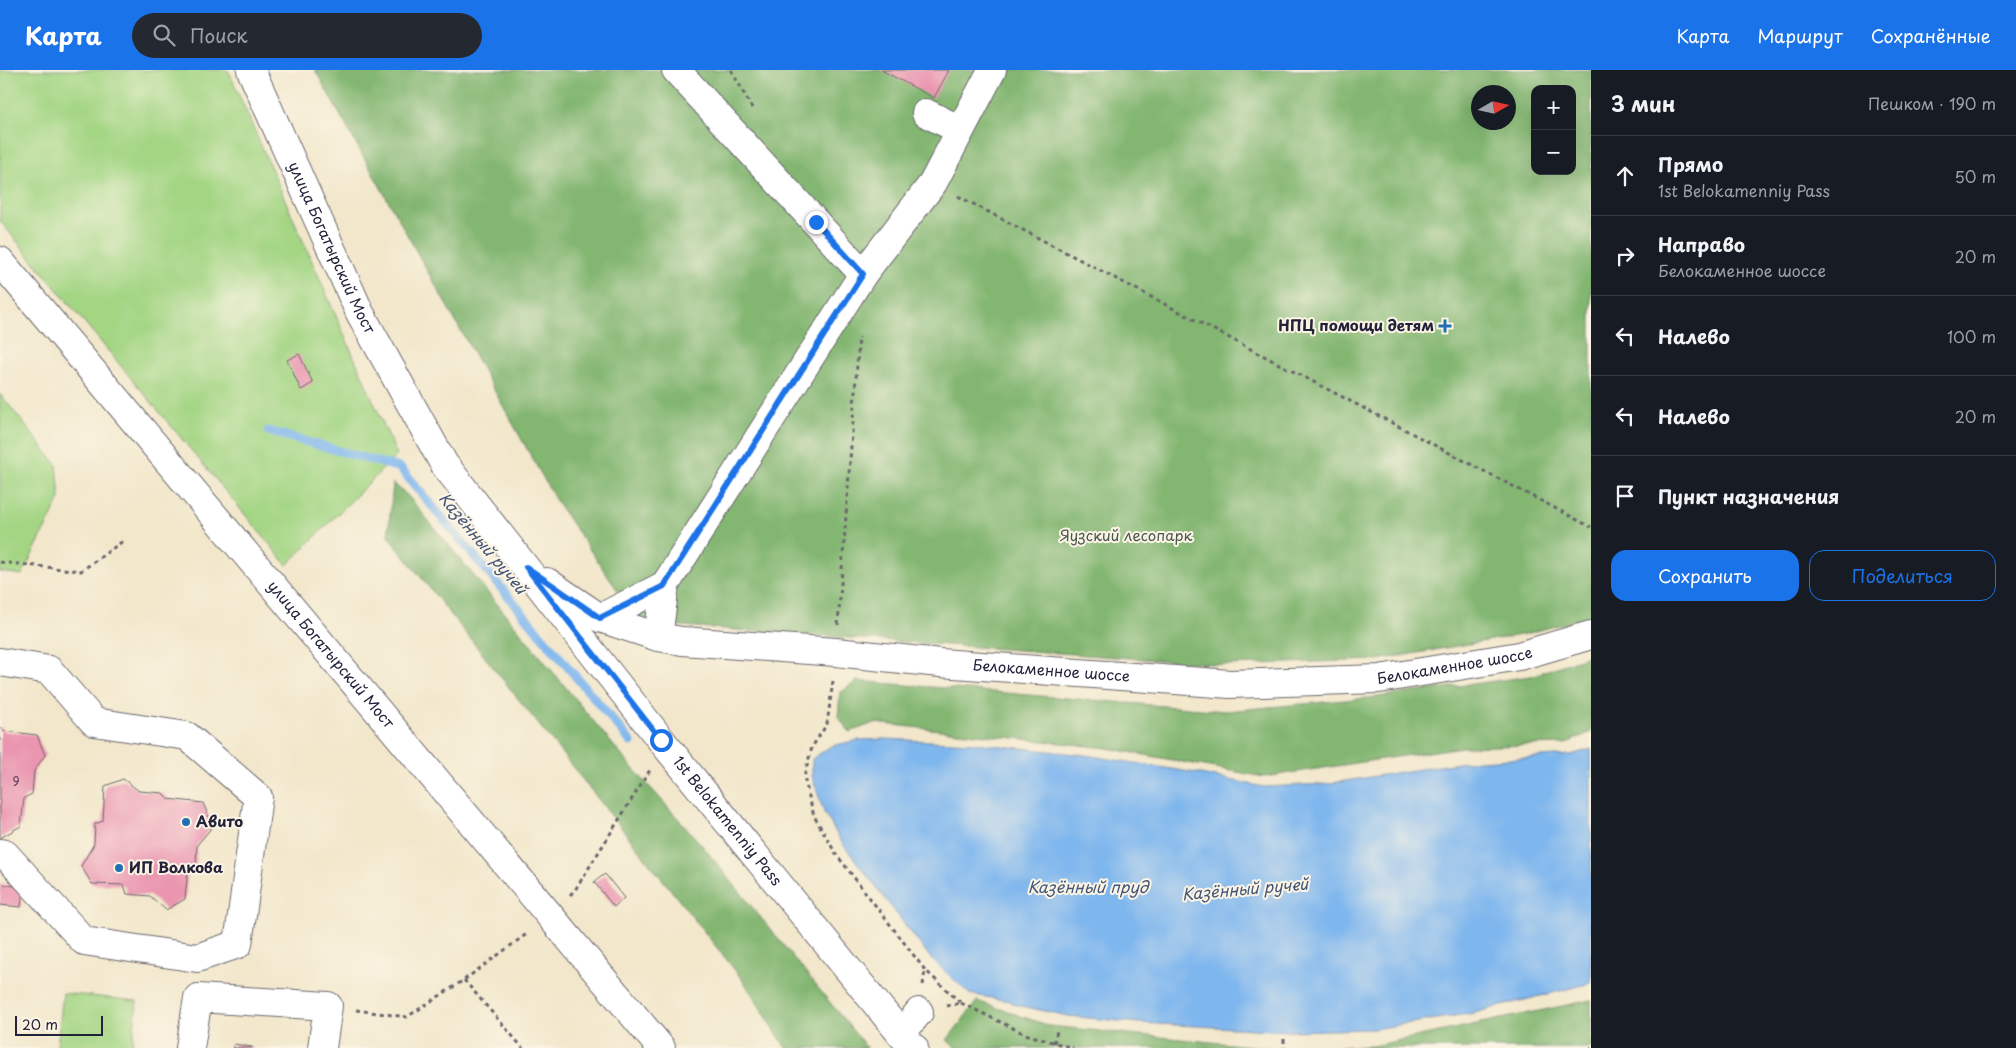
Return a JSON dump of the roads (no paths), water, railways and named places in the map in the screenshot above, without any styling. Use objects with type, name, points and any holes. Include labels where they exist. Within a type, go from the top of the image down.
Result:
[{"type":"street","name":"улица Богатырский Мост","points":[[251,70],[360,313],[444,464],[526,567]]},
{"type":"street","points":[[676,70],[863,274]]},
{"type":"street","points":[[658,636],[664,586],[863,274],[933,183],[992,70]]},
{"type":"street","points":[[926,113],[960,130]]},
{"type":"street","name":"улица Богатырский Мост","points":[[0,261],[660,1048]]},
{"type":"street","name":"Белокаменное шоссе","points":[[526,567],[600,618],[658,636],[682,641],[836,652],[940,663],[1230,684],[1379,679],[1519,656],[1591,634]]},
{"type":"street","name":"1st Belokamenniy Pass","points":[[526,567],[665,746],[908,1041]]},
{"type":"street","points":[[600,618],[664,586]]},
{"type":"street","points":[[0,662],[49,670],[94,722],[188,736],[258,797],[238,944],[197,958],[84,941],[5,854],[0,853]]},
{"type":"street","points":[[190,1048],[198,998],[197,958]]},
{"type":"street","points":[[198,998],[328,1006],[322,1048]]},
{"type":"street","points":[[908,1041],[919,1012]]},
{"type":"water","name":"Казённый пруд","points":[[885,739],[974,743],[1085,755],[1196,773],[1264,787],[1326,784],[1464,762],[1571,755],[1591,749],[1591,983],[1474,1013],[1374,1029],[1290,1031],[1139,1023],[1068,1016],[1016,1005],[1009,1001],[969,994],[933,961],[842,843],[824,812],[812,776],[812,759],[831,746],[859,740]]},
{"type":"waterway","name":"Казённый ручей","points":[[268,431],[400,468],[631,742]]},
{"type":"place","name":"НПЦ помощи детям","points":[[1445,326]]},
{"type":"place","name":"Авито","points":[[186,822]]},
{"type":"place","name":"ИП Волкова","points":[[119,868]]},
{"type":"park label","name":"Яузский лесопарк","points":[[1126,536]]}]
